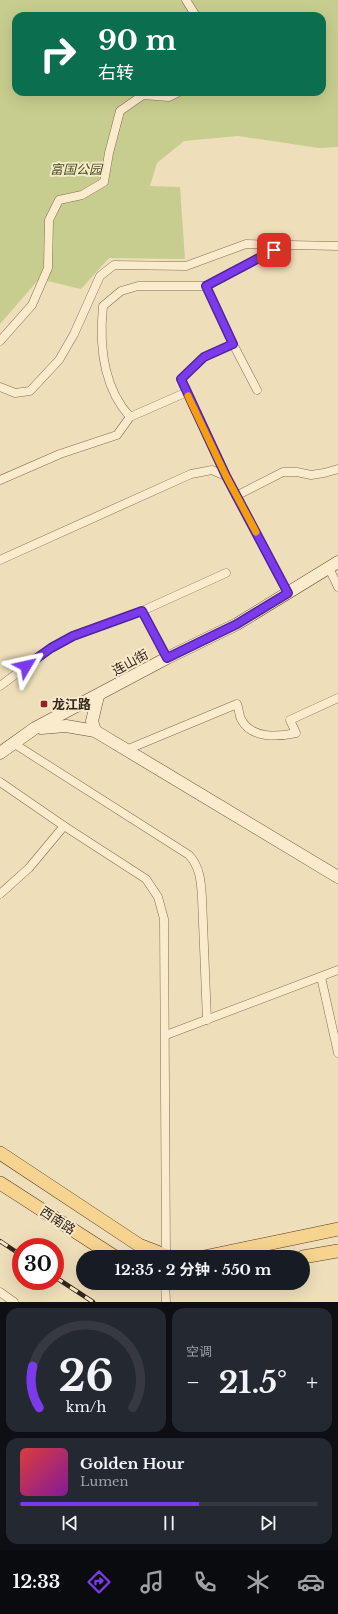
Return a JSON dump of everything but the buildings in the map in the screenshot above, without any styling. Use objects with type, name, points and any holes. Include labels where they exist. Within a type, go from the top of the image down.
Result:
[{"type":"main road","points":[[0,1153],[139,1245],[151,1250]]},
{"type":"main road","name":"西南路","points":[[0,1183],[104,1250]]},
{"type":"main road","points":[[238,1250],[338,1229]]},
{"type":"main road","points":[[310,1257],[338,1251]]},
{"type":"street","points":[[186,0],[194,12]]},
{"type":"street","points":[[0,341],[32,305],[48,268],[49,220],[59,200],[82,195],[104,182],[120,111],[141,96]]},
{"type":"street","points":[[156,96],[171,96]]},
{"type":"street","points":[[0,387],[15,394],[30,391],[54,365],[74,334],[100,276],[114,265],[186,266],[246,244],[287,243],[338,246]]},
{"type":"street","points":[[130,417],[120,405],[107,377],[100,329],[103,306],[121,291],[138,286],[206,286],[287,243]]},
{"type":"street","points":[[206,286],[233,344],[257,390]]},
{"type":"street","points":[[233,344],[204,357],[181,379],[226,476],[288,593]]},
{"type":"street","points":[[0,480],[60,454],[117,435],[130,417],[187,392]]},
{"type":"street","points":[[236,496],[283,472],[297,472],[311,475],[324,474],[338,469]]},
{"type":"street","points":[[0,560],[191,474],[212,470],[226,476]]},
{"type":"street","points":[[334,565],[338,588]]},
{"type":"street","name":"连山街","points":[[0,753],[36,728],[167,658],[237,624],[334,565]]},
{"type":"street","points":[[0,686],[51,648],[73,636],[142,611],[226,574]]},
{"type":"street","points":[[142,611],[167,658]]},
{"type":"street","points":[[95,731],[92,721],[93,710],[98,696]]},
{"type":"street","points":[[126,750],[237,704],[245,726],[255,732],[280,737],[296,733],[290,720],[336,699],[338,708]]},
{"type":"street","points":[[36,728],[66,726],[95,731],[338,878]]},
{"type":"street","points":[[13,743],[189,855],[196,862],[201,877],[207,1020]]},
{"type":"street","points":[[0,782],[64,826],[146,879],[158,897],[164,919],[167,1250]]},
{"type":"street","points":[[0,894],[29,868],[64,826]]},
{"type":"street","points":[[166,1035],[338,970]]},
{"type":"street","points":[[321,977],[338,1053]]},
{"type":"street","points":[[166,1290],[166,1302]]},
{"type":"street","points":[[0,1292],[14,1302]]},
{"type":"green space","name":"富国公园","points":[[0,0],[338,0],[338,147],[319,148],[238,136],[184,141],[157,163],[150,186],[180,187],[185,259],[109,258],[81,289],[39,279],[0,324]]},
{"type":"railway","points":[[0,1241],[12,1249]]},
{"type":"railway","points":[[64,1283],[93,1302]]},
{"type":"slow traffic","points":[[188,396],[226,476],[256,532]]},
{"type":"place","name":"龙江路","points":[[44,704]]},
{"type":"route","points":[[26,666],[51,648],[73,636],[142,611],[167,658],[237,624],[288,593],[226,476],[181,379],[204,357],[233,344],[206,286],[274,250]]}]
